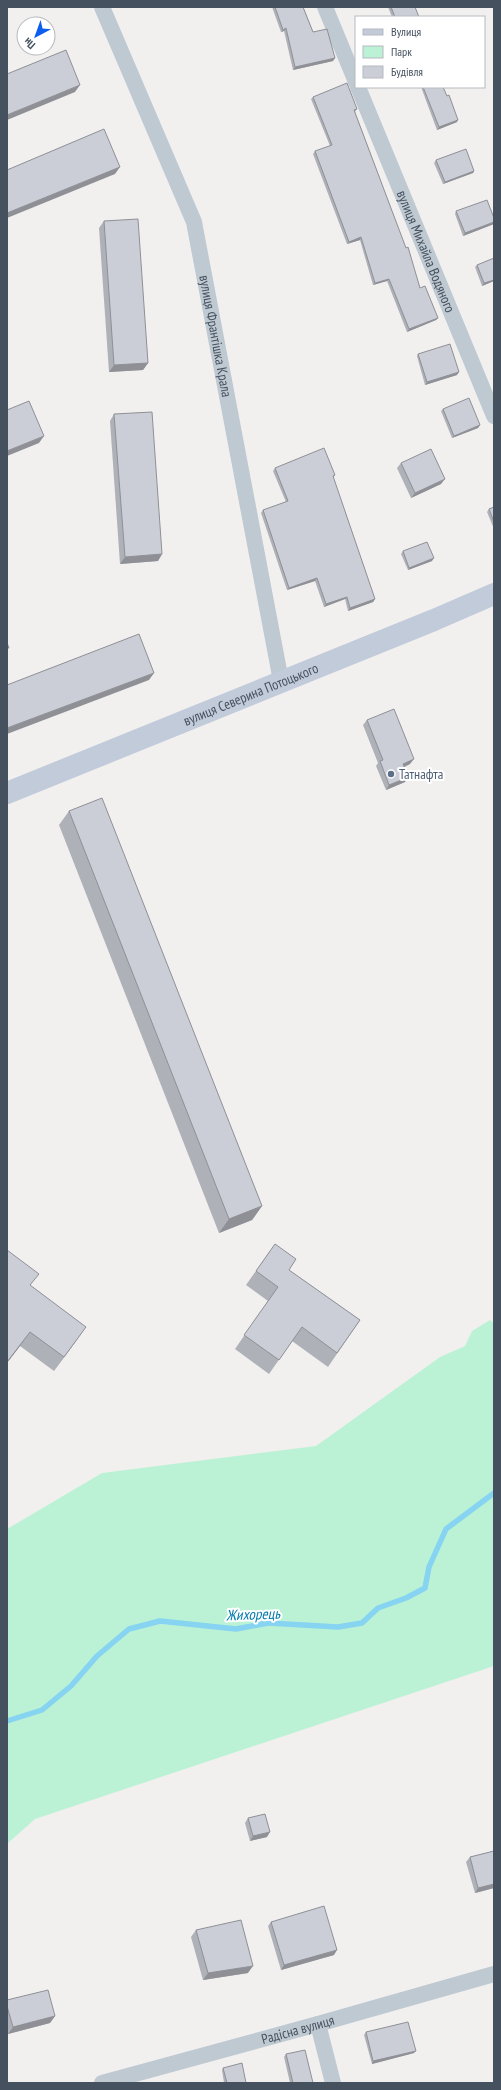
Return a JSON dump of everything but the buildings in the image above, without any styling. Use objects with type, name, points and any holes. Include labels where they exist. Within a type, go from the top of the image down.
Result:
[{"type":"street","name":"вулиця Франтішка Крала","points":[[102,7],[194,222],[281,681]]},
{"type":"street","points":[[325,7],[355,80]]},
{"type":"street","name":"вулиця Михайла Водяного","points":[[358,88],[494,416]]},
{"type":"street","name":"вулиця Северина Потоцького","points":[[7,793],[494,594]]},
{"type":"street","name":"Радісна вулиця","points":[[102,2083],[494,1974]]},
{"type":"street","points":[[318,2024],[333,2083]]},
{"type":"green space","points":[[490,1320],[494,1323],[494,1666],[35,1819],[7,1844],[7,1529],[102,1473],[316,1446],[440,1357],[465,1346],[472,1331]]},
{"type":"waterway","name":"Жихорець","points":[[7,1721],[42,1710],[71,1686],[97,1656],[129,1629],[160,1621],[236,1629],[268,1623],[338,1627],[362,1623],[378,1608],[406,1598],[425,1588],[429,1567],[446,1529],[494,1493]]},
{"type":"place","name":"Татнафта","points":[[391,774]]}]
